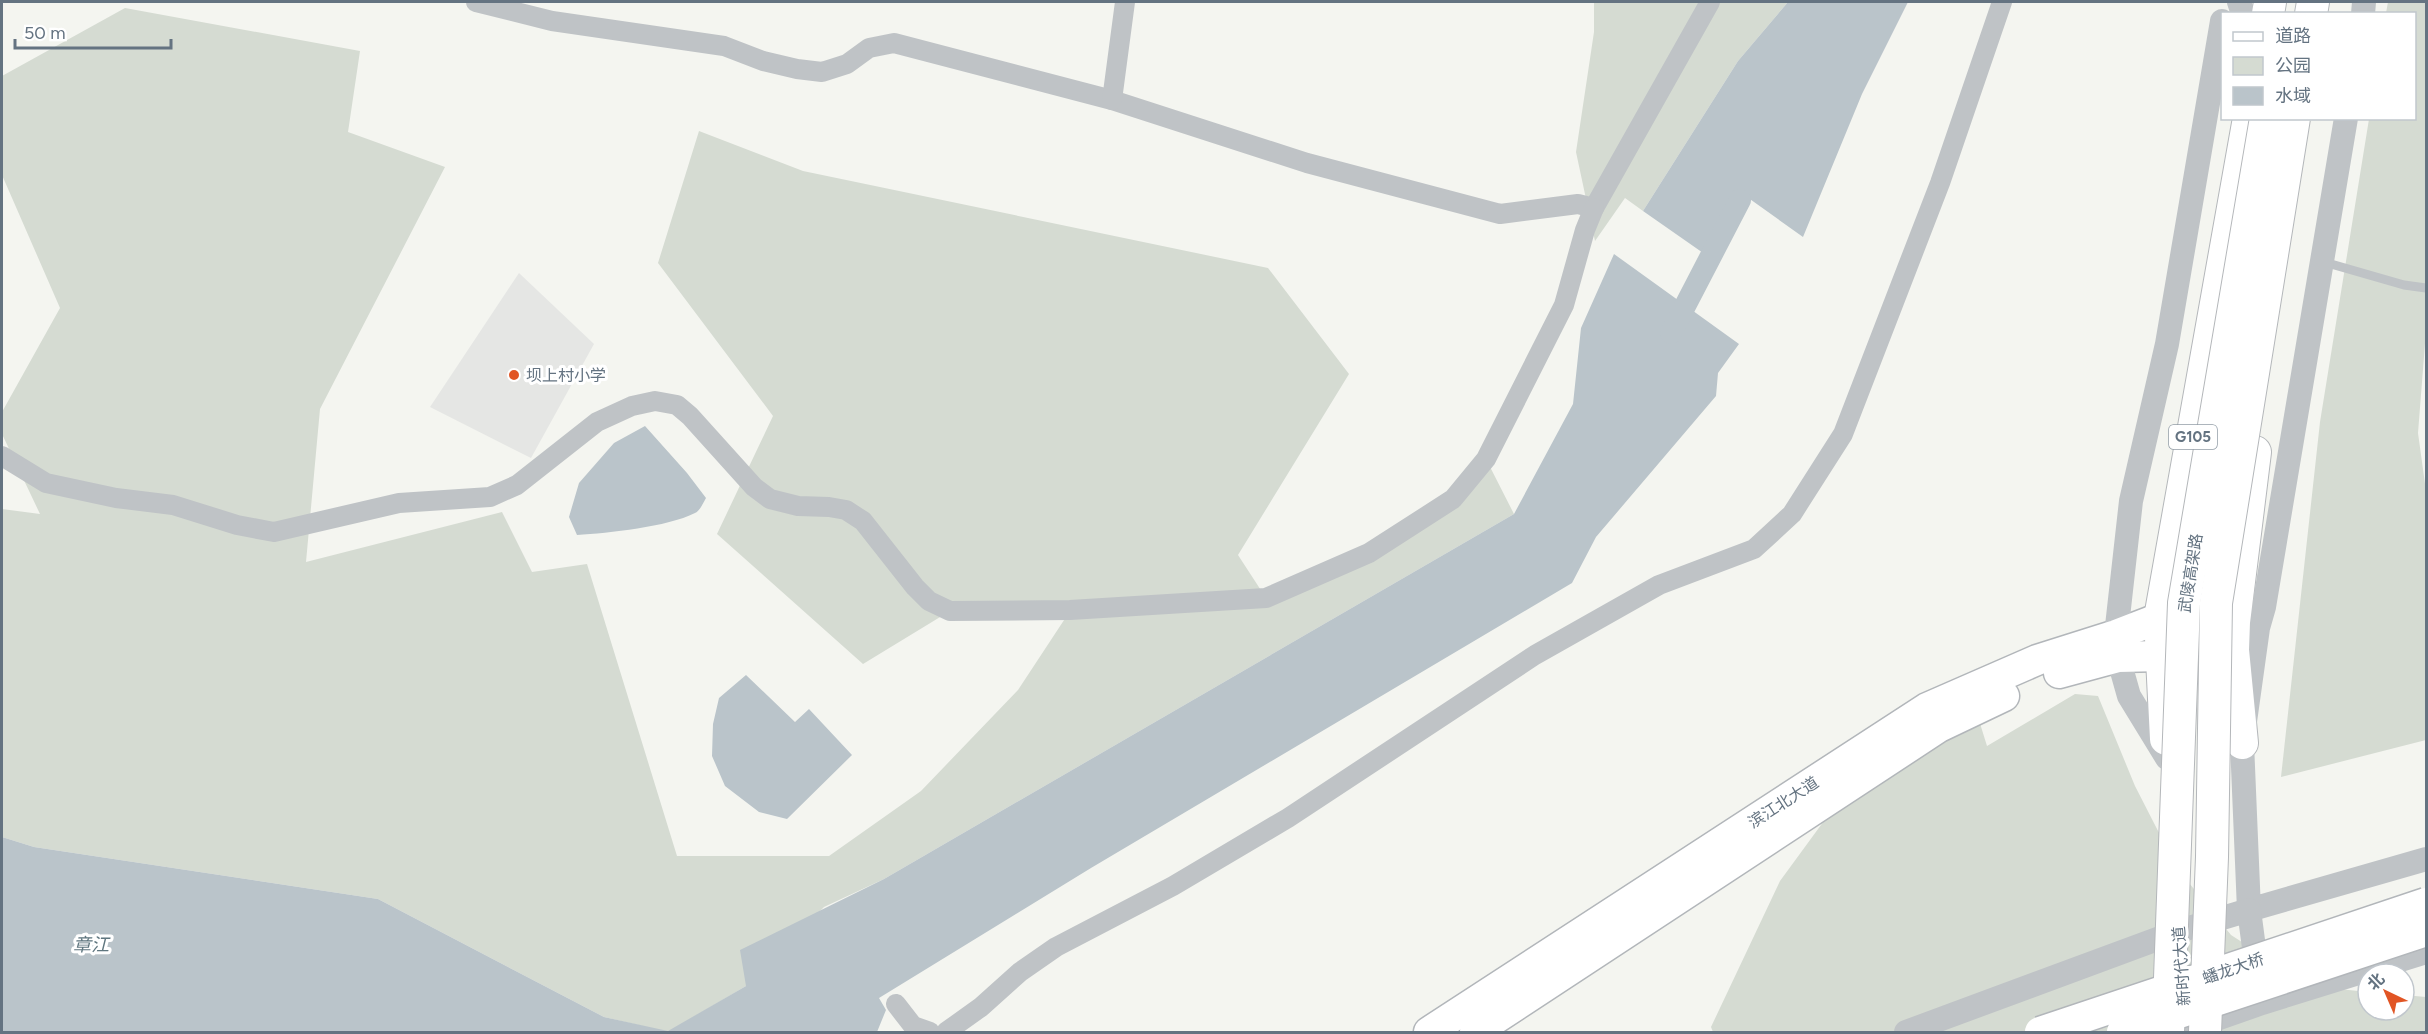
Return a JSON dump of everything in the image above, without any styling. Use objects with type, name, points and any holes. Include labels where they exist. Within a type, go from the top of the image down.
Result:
[{"type":"highway","name":"G105","points":[[2167,757],[2160,618],[2249,120]]},
{"type":"highway","name":"武陵高架路","points":[[2184,1032],[2184,603],[2266,120]]},
{"type":"highway","name":"武陵高架路","points":[[2184,1032],[2212,857],[2216,603],[2295,120]]},
{"type":"highway","points":[[2242,743],[2233,650],[2234,622],[2295,120]]},
{"type":"main road","name":"滨江北大道","points":[[1475,1032],[1939,727],[2044,677],[2117,646],[2160,618]]},
{"type":"main road","name":"滨江北大道","points":[[1429,1032],[1927,708],[2037,660],[2117,646],[2162,656]]},
{"type":"main road","name":"蟠龙大桥","points":[[2040,1032],[2427,903]]},
{"type":"main road","name":"蟠龙大桥","points":[[2122,1032],[2427,931]]},
{"type":"street","points":[[476,2],[552,21],[724,46],[763,61],[822,72],[848,64],[869,48],[894,43],[1112,100],[1307,163],[1500,214],[1578,204],[1594,208]]},
{"type":"street","points":[[1112,100],[1125,2]]},
{"type":"street","points":[[2,456],[46,483],[116,498],[173,505],[237,525],[274,532],[399,503],[490,497],[517,485],[597,422],[632,406],[655,401],[677,405],[690,416],[754,487],[770,499],[798,506],[846,510],[863,521],[915,587],[929,601],[950,610],[1071,610],[1266,598],[1370,553],[1453,499],[1486,459],[1559,315],[1594,208],[1710,2]]},
{"type":"street","points":[[946,1032],[981,1007],[1020,972],[1056,947],[1173,886],[1288,818],[1535,655],[1659,585],[1754,549],[1792,514],[1843,434],[1940,183],[2002,2]]},
{"type":"street","points":[[2167,757],[2129,696],[2117,646],[2131,501],[2167,345],[2221,33]]},
{"type":"street","points":[[2262,1003],[2248,910],[2242,743],[2258,628],[2264,607],[2346,120]]},
{"type":"street","name":"新时代大道","points":[[2167,757],[2184,1032],[2262,1003],[2427,952]]},
{"type":"street","points":[[1906,1032],[2179,931],[2427,859]]},
{"type":"street","points":[[896,1004],[913,1026],[930,1032]]},
{"type":"lane","points":[[2322,262],[2404,285],[2427,288]]},
{"type":"shaded area","name":"坝上村小学","points":[[519,273],[594,344],[531,458],[430,407]]},
{"type":"green space","points":[[1594,2],[1788,2],[1738,61],[1643,211],[1625,198],[1595,241],[1576,152],[1594,32]]},
{"type":"green space","points":[[2388,2],[2426,2],[2426,331],[2418,433],[2426,491],[2426,740],[2281,777],[2320,422],[2369,120],[2416,120],[2416,12],[2386,12]]},
{"type":"green space","points":[[125,8],[360,51],[348,132],[445,167],[320,409],[306,562],[502,512],[532,572],[587,564],[677,856],[829,856],[921,791],[1018,690],[1070,611],[950,611],[863,664],[717,534],[773,416],[658,263],[699,131],[803,171],[1268,268],[1349,374],[1238,555],[1266,598],[1453,499],[1486,459],[1514,514],[884,879],[824,907],[746,986],[668,1032],[604,1017],[378,899],[34,847],[2,837],[2,509],[40,514],[2,434],[2,412],[60,308],[2,175],[2,76]]},
{"type":"green space","points":[[1969,688],[1987,746],[2075,694],[2098,696],[2135,786],[2177,868],[2231,935],[2310,986],[2356,991],[2356,1022],[2416,1022],[2416,996],[2426,997],[2426,1032],[1713,1032],[1711,1027],[1780,881],[1870,758]]},
{"type":"water","points":[[1788,2],[1908,2],[1862,94],[1803,237],[1747,197],[1706,255],[1643,211],[1738,61]]},
{"type":"water","name":"章江","points":[[1614,254],[1739,344],[1718,373],[1716,396],[1596,537],[1572,583],[1091,868],[879,998],[886,1010],[877,1032],[2,1032],[2,837],[34,847],[378,899],[604,1017],[668,1031],[746,986],[740,950],[884,879],[1514,514],[1573,404],[1581,328]]},
{"type":"water","points":[[645,426],[706,498],[701,507],[695,513],[683,518],[654,526],[577,535],[569,517],[579,483],[614,443]]},
{"type":"water","points":[[746,675],[795,722],[809,709],[852,755],[787,819],[759,812],[725,786],[712,756],[713,724],[719,698]]},
{"type":"waterway","points":[[1671,333],[1740,200]]},
{"type":"place","name":"坝上村小学","points":[[514,375]]}]
